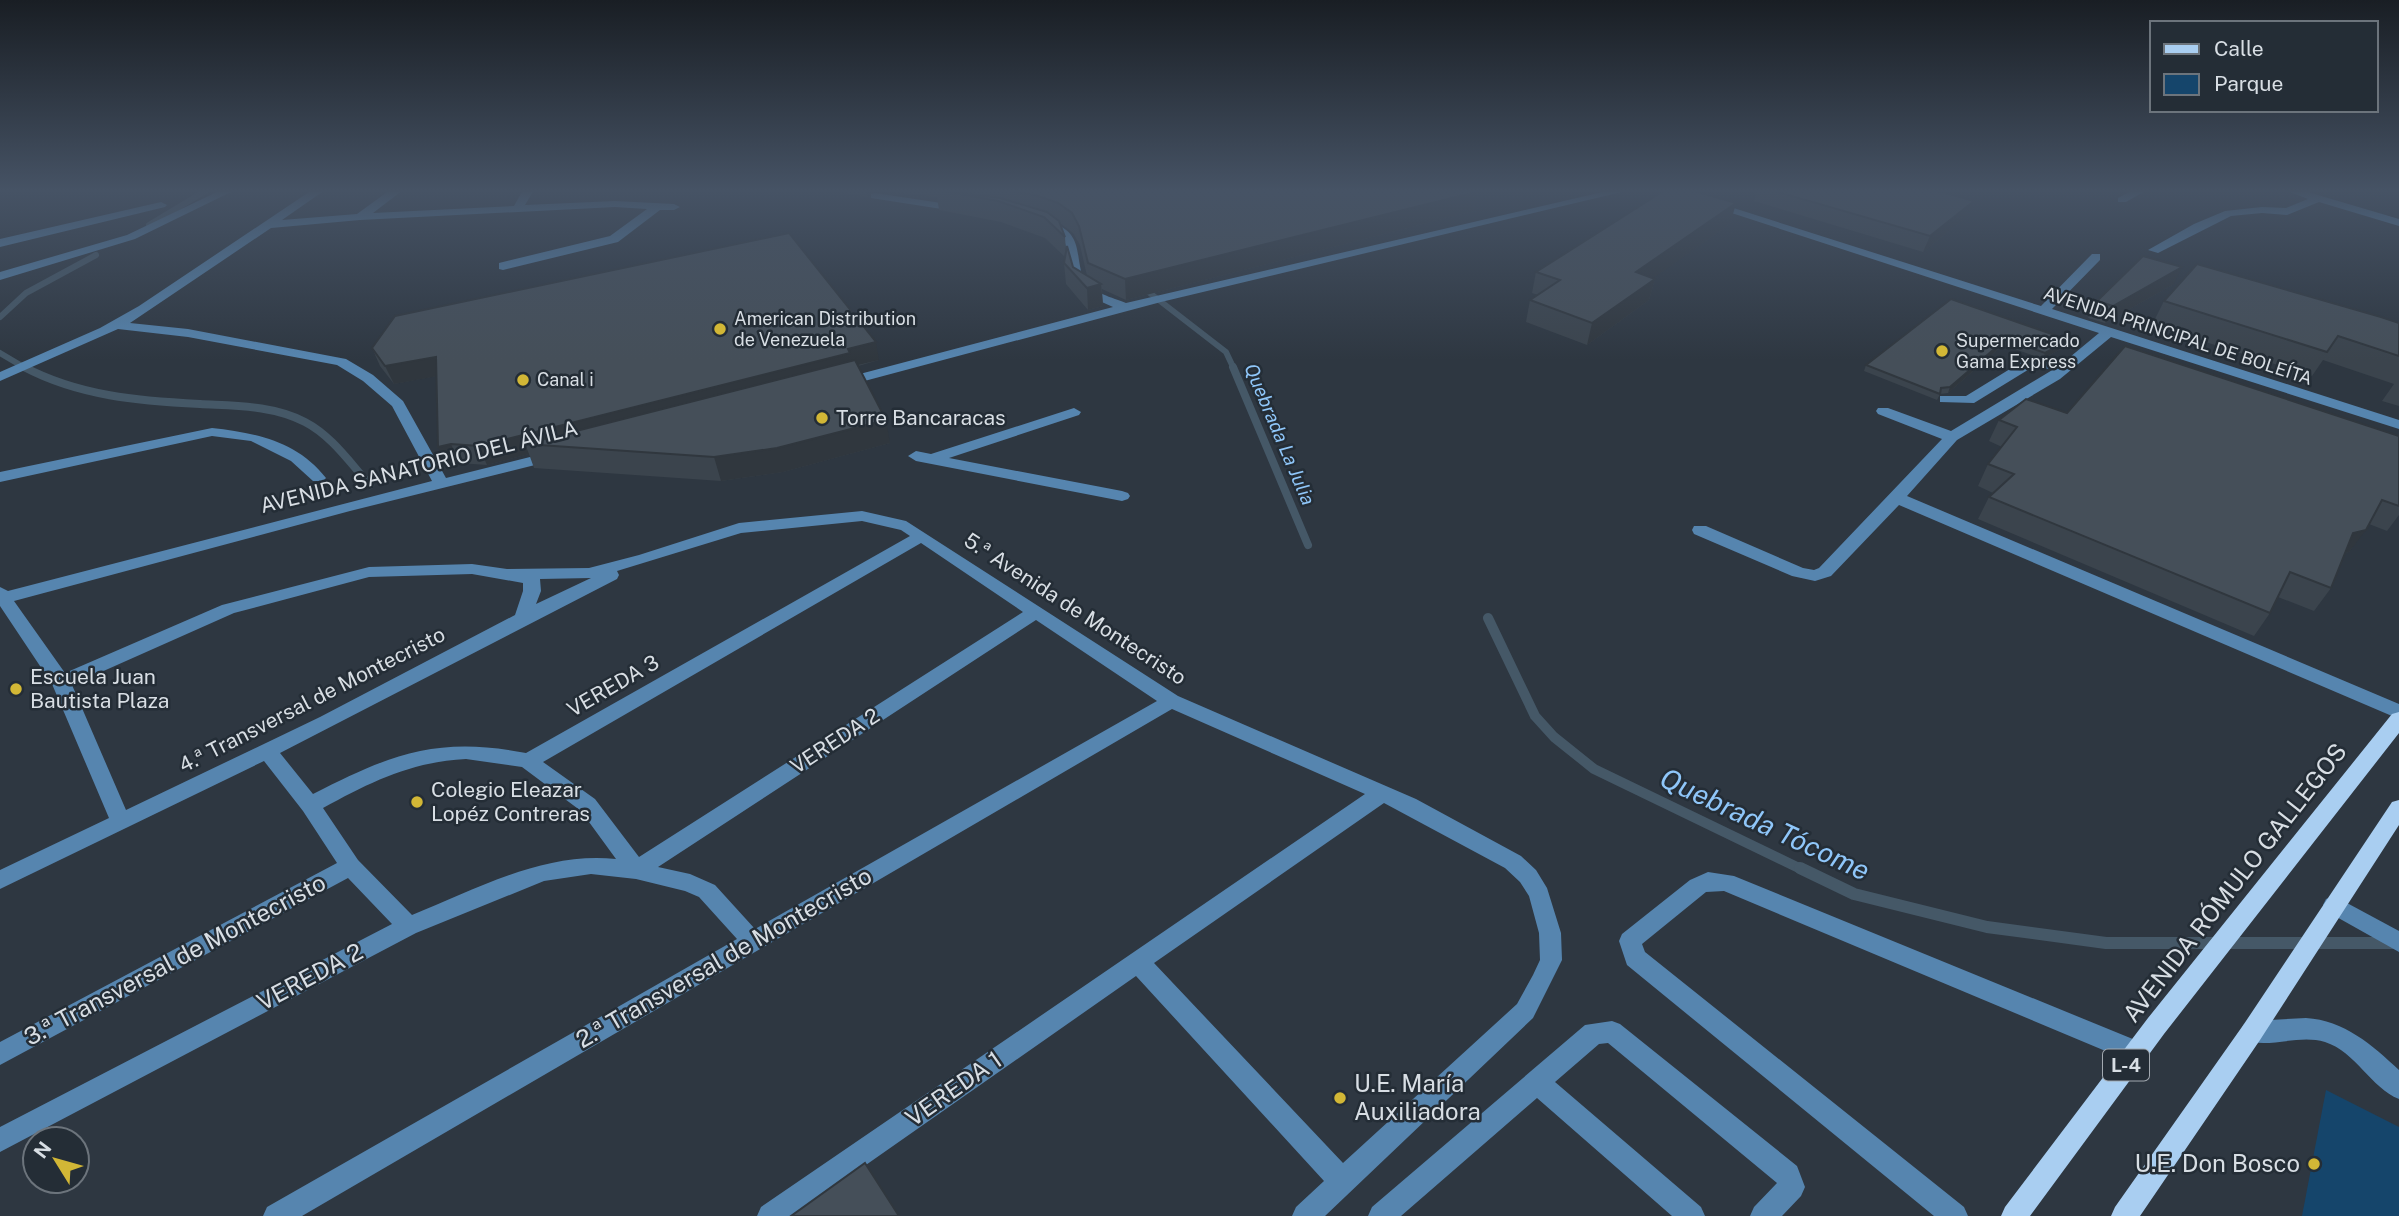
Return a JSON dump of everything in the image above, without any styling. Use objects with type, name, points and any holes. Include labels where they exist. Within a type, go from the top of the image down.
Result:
[{"type":"main road","name":"AVENIDA RÓMULO GALLEGOS","points":[[2014,1216],[2136,1052],[2399,719]]},
{"type":"main road","points":[[2123,1216],[2252,1032],[2399,807]]},
{"type":"street","points":[[0,276],[98,247]]},
{"type":"street","points":[[0,377],[116,325],[234,247]]},
{"type":"street","points":[[503,266],[582,247]]},
{"type":"street","points":[[1071,247],[1076,260],[1078,282],[1088,291],[1126,308]]},
{"type":"street","points":[[824,387],[1126,308],[1384,247]]},
{"type":"street","name":"AVENIDA PRINCIPAL DE BOLEÍTA","points":[[1841,247],[2399,425]]},
{"type":"street","points":[[2154,250],[2160,247]]},
{"type":"street","points":[[2042,312],[2096,257]]},
{"type":"street","points":[[116,325],[188,332],[341,362],[368,378],[398,404],[442,485]]},
{"type":"street","points":[[1700,530],[1798,572],[1815,576],[1825,572],[1952,437],[2055,376],[2107,332]]},
{"type":"street","points":[[1945,399],[1969,400],[2032,363],[2068,366]]},
{"type":"street","points":[[1883,411],[1952,437]]},
{"type":"street","points":[[934,458],[1074,412]]},
{"type":"street","points":[[0,477],[212,432],[254,437],[296,458],[317,478]]},
{"type":"street","name":"AVENIDA SANATORIO DEL ÁVILA","points":[[1,597],[574,451]]},
{"type":"street","points":[[916,456],[1122,496]]},
{"type":"street","points":[[1897,498],[2399,712]]},
{"type":"street","name":"5.ª Avenida de Montecristo","points":[[61,682],[228,610],[369,572],[472,569],[510,574],[589,573],[645,559],[739,528],[840,516],[881,519],[906,526],[1171,701],[1409,805],[1513,862],[1528,876],[1539,894],[1550,933],[1551,960],[1525,1011],[1456,1079],[1305,1216]]},
{"type":"street","name":"VEREDA 3","points":[[528,761],[921,536]]},
{"type":"street","name":"4.ª Transversal de Montecristo","points":[[0,880],[327,722],[523,618],[645,559]]},
{"type":"street","points":[[510,574],[531,579],[532,591],[523,618]]},
{"type":"street","points":[[1,597],[61,682],[121,821]]},
{"type":"street","name":"VEREDA 2","points":[[636,870],[1035,612]]},
{"type":"street","name":"2.ª Transversal de Montecristo","points":[[276,1216],[1171,701]]},
{"type":"street","points":[[267,750],[310,805],[350,866],[408,926]]},
{"type":"street","points":[[310,805],[385,768],[431,753],[466,751],[528,761],[588,805],[636,870]]},
{"type":"street","name":"VEREDA 1","points":[[770,1216],[1381,794]]},
{"type":"street","name":"VEREDA 2","points":[[0,1140],[408,926],[542,873],[591,865],[636,870],[690,883],[707,891],[753,942]]},
{"type":"street","name":"3.ª Transversal de Montecristo","points":[[0,1054],[350,866]]},
{"type":"street","points":[[1955,1216],[1635,958],[1630,941],[1698,886],[1708,881],[1726,882],[2136,1052]]},
{"type":"street","points":[[2333,905],[2399,942]]},
{"type":"street","points":[[1138,962],[1342,1181]]},
{"type":"street","points":[[2252,1032],[2314,1029],[2340,1037],[2361,1052],[2399,1087]]},
{"type":"street","points":[[1381,1216],[1594,1033],[1612,1032],[1788,1175],[1792,1187],[1763,1216]]},
{"type":"street","points":[[1537,1082],[1692,1216]]},
{"type":"green space","points":[[2326,1090],[2399,1127],[2399,1216],[2302,1216]]},
{"type":"building","points":[[724,247],[800,247],[876,342],[848,349],[850,353],[479,446],[451,444],[438,447],[436,357],[385,366],[372,348],[395,316]]},
{"type":"building","points":[[1067,247],[1073,267],[1101,284],[1087,288],[1064,263]]},
{"type":"building","points":[[1084,247],[1255,247],[1125,279],[1088,263]]},
{"type":"building","points":[[1576,247],[1673,247],[1636,272],[1655,279],[1592,323],[1530,300],[1560,280],[1536,272]]},
{"type":"building","points":[[2143,256],[2182,267],[2113,306],[2097,301]]},
{"type":"building","points":[[2197,264],[2399,323],[2399,356],[2338,336],[2327,352],[2164,301]]},
{"type":"building","name":"Supermercado Gama Express","points":[[1951,299],[2069,340],[2045,353],[2006,339],[1950,387],[1941,388],[1940,394],[1866,365]]},
{"type":"building","points":[[2125,346],[2399,436],[2399,506],[2382,500],[2366,530],[2353,533],[2331,588],[2290,572],[2270,613],[1989,497],[2014,474],[1988,464],[2017,427],[1999,420],[2026,399],[2067,413]]},
{"type":"building","points":[[855,360],[886,420],[777,448],[714,457],[525,444]]},
{"type":"building","points":[[865,1163],[899,1216],[791,1216]]},
{"type":"waterway","name":"Quebrada Tócome","points":[[0,317],[26,293],[96,255]]},
{"type":"waterway","name":"Quebrada La Julia","points":[[1142,287],[1226,352],[1234,369]]},
{"type":"waterway","name":"Quebrada Tócome","points":[[0,353],[27,369]]},
{"type":"waterway","points":[[24,367],[66,385],[88,391],[154,401],[254,407],[293,416],[324,435],[370,485]]},
{"type":"waterway","name":"Quebrada La Julia","points":[[1233,367],[1308,545]]},
{"type":"waterway","name":"Quebrada Tócome","points":[[1488,618],[1535,716],[1554,737],[1594,769],[1803,870]]},
{"type":"waterway","name":"Quebrada Tócome","points":[[1800,868],[1854,894],[1987,927],[2106,943],[2399,943]]},
{"type":"place","name":"American Distribution de Venezuela","points":[[720,329]]},
{"type":"place","name":"Supermercado Gama Express","points":[[1942,351]]},
{"type":"place","name":"Canal i","points":[[523,380]]},
{"type":"place","name":"Torre Bancaracas","points":[[822,418]]},
{"type":"place","name":"Escuela Juan Bautista Plaza","points":[[16,689]]},
{"type":"place","name":"Colegio Eleazar Lopéz Contreras","points":[[417,802]]},
{"type":"place","name":"U.E. María Auxiliadora","points":[[1340,1098]]},
{"type":"place","name":"U.E. Don Bosco","points":[[2314,1164]]}]
